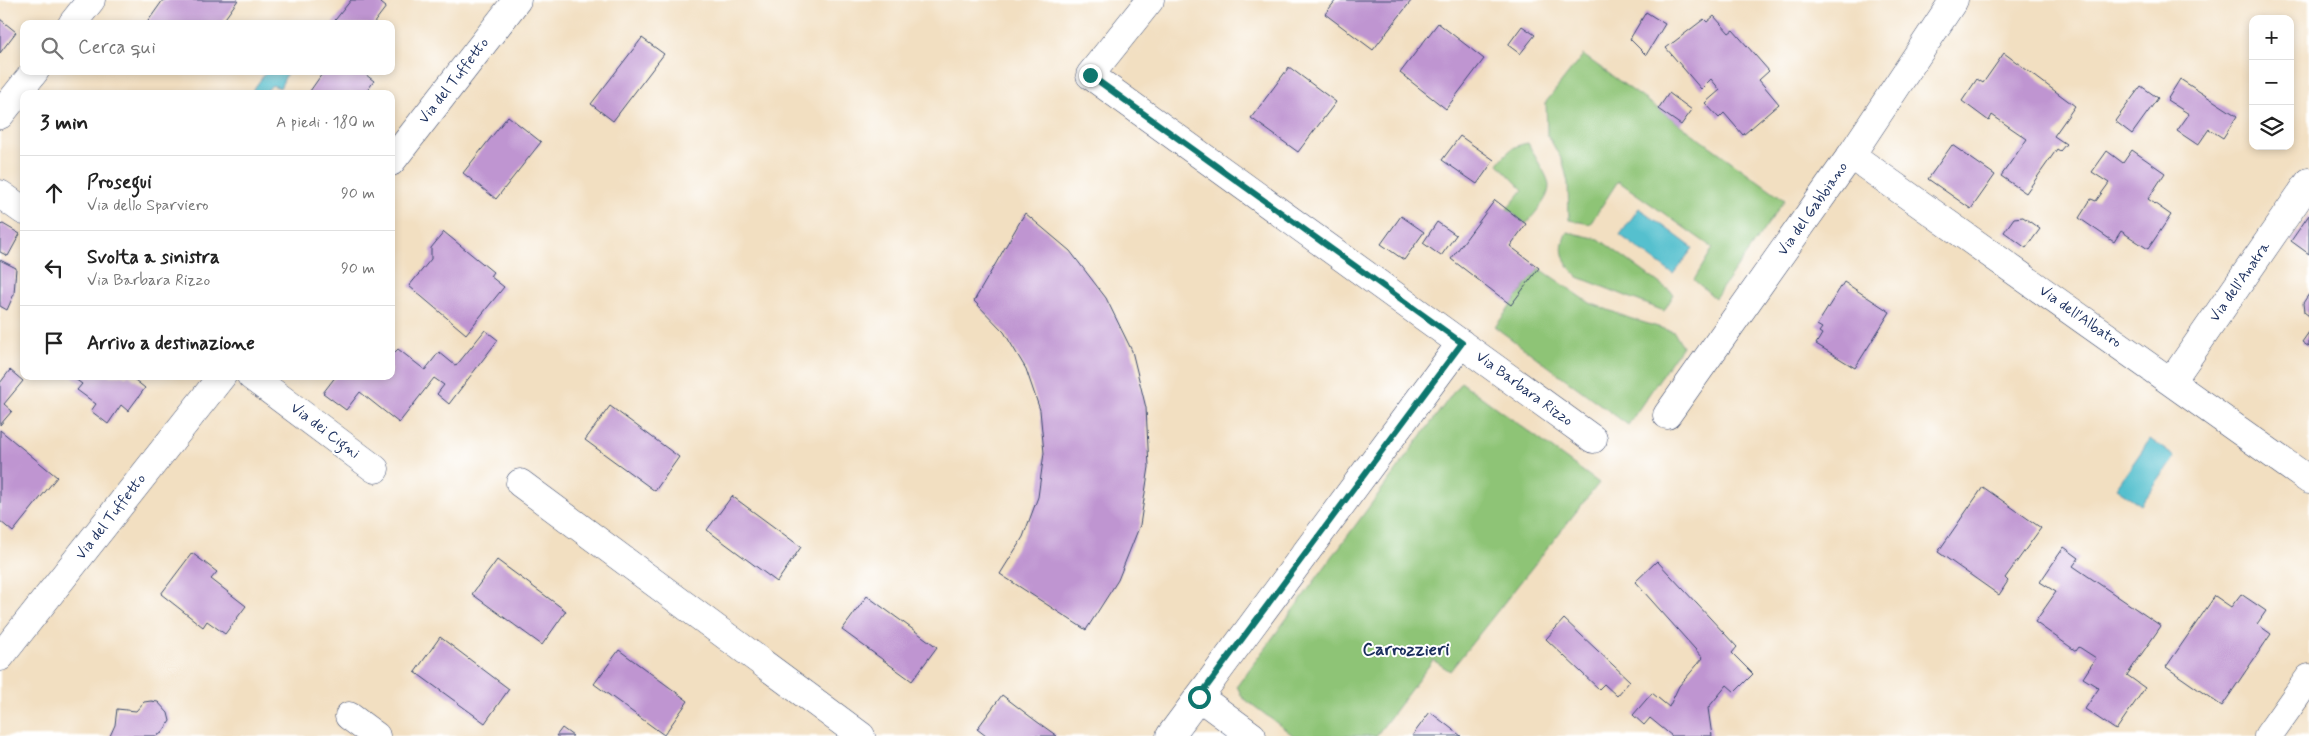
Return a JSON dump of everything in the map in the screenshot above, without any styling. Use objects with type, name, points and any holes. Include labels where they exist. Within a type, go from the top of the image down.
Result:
[{"type":"street","points":[[75,20],[91,0]]},
{"type":"street","name":"Via del Tuffetto","points":[[395,157],[517,0]]},
{"type":"street","name":"Via Barbara Rizzo","points":[[1150,0],[1090,75],[1593,439]]},
{"type":"street","name":"Via del Gabbiano","points":[[1668,415],[1851,154],[1954,0]]},
{"type":"street","points":[[0,115],[32,75]]},
{"type":"street","name":"Via dell'Albatro","points":[[1851,154],[2309,480]]},
{"type":"street","name":"Via dell'Anatra","points":[[2171,382],[2309,182]]},
{"type":"street","points":[[0,194],[20,208]]},
{"type":"street","points":[[1170,736],[1462,343]]},
{"type":"street","name":"Via del Tuffetto","points":[[0,657],[219,380]]},
{"type":"street","name":"Via dei Cigni","points":[[256,380],[375,469]]},
{"type":"street","points":[[520,483],[861,736]]},
{"type":"street","points":[[2268,736],[2309,678]]},
{"type":"street","points":[[1199,697],[1252,736]]},
{"type":"street","points":[[349,716],[376,736]]},
{"type":"green space","points":[[1583,55],[1785,200],[1715,298],[1694,280],[1713,248],[1618,181],[1590,224],[1569,220],[1568,183],[1563,162],[1547,134],[1546,102]]},
{"type":"green space","points":[[1528,143],[1549,184],[1545,200],[1526,224],[1507,209],[1523,190],[1498,164],[1510,150]]},
{"type":"green space","points":[[1567,232],[1599,239],[1674,294],[1664,311],[1578,277],[1569,266],[1562,251]]},
{"type":"green space","points":[[1539,268],[1590,303],[1674,332],[1682,346],[1628,425],[1495,327]]},
{"type":"green space","points":[[1461,382],[1599,483],[1450,671],[1433,660],[1376,736],[1294,736],[1242,697],[1237,686]]},
{"type":"water","points":[[264,75],[286,75],[280,88],[272,85],[268,90],[253,90]]},
{"type":"water","points":[[1639,208],[1693,248],[1673,274],[1620,235]]},
{"type":"water","points":[[2150,439],[2175,457],[2141,505],[2116,488]]},
{"type":"building","points":[[163,0],[238,0],[224,20],[149,20]]},
{"type":"building","points":[[351,0],[377,0],[386,7],[376,20],[335,20]]},
{"type":"building","points":[[1336,0],[1411,1],[1373,50],[1325,14]]},
{"type":"building","points":[[1646,12],[1665,24],[1646,55],[1630,39]]},
{"type":"building","points":[[1714,16],[1729,33],[1733,30],[1769,71],[1759,80],[1779,104],[1743,135],[1724,113],[1719,118],[1705,103],[1720,90],[1711,79],[1701,89],[1666,48],[1704,19],[1707,22]]},
{"type":"building","points":[[0,19],[16,32],[0,53]]},
{"type":"building","points":[[1438,23],[1484,59],[1446,109],[1400,73]]},
{"type":"building","points":[[1522,26],[1535,35],[1520,54],[1508,45]]},
{"type":"building","points":[[642,38],[664,54],[613,121],[591,104]]},
{"type":"building","points":[[2004,53],[2075,106],[2054,136],[2066,144],[2060,151],[2057,149],[2026,193],[2001,176],[2027,139],[1992,115],[1989,121],[1962,101],[1977,79],[1983,83]]},
{"type":"building","points":[[1289,67],[1336,102],[1298,152],[1251,118]]},
{"type":"building","points":[[321,75],[366,75],[374,81],[368,90],[311,90]]},
{"type":"building","points":[[2180,79],[2237,116],[2223,138],[2209,129],[2198,145],[2177,131],[2189,114],[2167,100]]},
{"type":"building","points":[[2141,86],[2158,98],[2132,134],[2115,121]]},
{"type":"building","points":[[1669,93],[1692,110],[1681,125],[1658,109]]},
{"type":"building","points":[[508,116],[541,142],[496,199],[463,173]]},
{"type":"building","points":[[1460,136],[1494,160],[1477,184],[1442,160]]},
{"type":"building","points":[[1952,145],[1995,175],[1971,209],[1928,179]]},
{"type":"building","points":[[2132,150],[2165,173],[2148,199],[2171,215],[2148,249],[2121,231],[2114,242],[2079,218],[2091,199],[2096,201],[2109,183],[2092,172],[2107,151],[2123,163]]},
{"type":"building","points":[[1495,200],[1526,224],[1510,246],[1539,268],[1511,305],[1451,259]]},
{"type":"building","points":[[1025,213],[1070,251],[1106,298],[1132,351],[1146,408],[1149,467],[1140,525],[1118,580],[1086,630],[1000,574],[1023,537],[1038,497],[1044,453],[1040,410],[1026,369],[1004,332],[974,301]]},
{"type":"building","points":[[2309,215],[2309,254],[2291,241]]},
{"type":"building","points":[[1401,216],[1424,232],[1404,260],[1381,244]]},
{"type":"building","points":[[2023,217],[2040,229],[2026,248],[2004,232],[2014,218]]},
{"type":"building","points":[[1437,222],[1456,235],[1441,256],[1423,243]]},
{"type":"building","points":[[3,224],[20,234],[8,256],[0,252],[0,225]]},
{"type":"building","points":[[444,232],[493,272],[490,276],[504,287],[466,334],[409,286],[431,259],[431,248]]},
{"type":"building","points":[[0,260],[16,268],[14,294],[7,310],[0,306]]},
{"type":"building","points":[[1844,282],[1890,312],[1855,368],[1816,344],[1822,334],[1819,332],[1822,328],[1817,325]]},
{"type":"building","points":[[2309,294],[2309,316],[2304,312],[2303,303]]},
{"type":"building","points":[[485,330],[498,340],[449,404],[437,394],[444,385],[434,378],[399,423],[360,392],[346,410],[323,393],[333,380],[395,380],[395,352],[398,349],[425,370],[439,352],[456,366]]},
{"type":"building","points":[[2309,332],[2309,347],[2302,342]]},
{"type":"building","points":[[10,370],[23,381],[4,404],[12,411],[0,425],[0,383]]},
{"type":"building","points":[[76,380],[135,380],[145,388],[128,411],[121,405],[108,424],[91,411],[96,404],[77,390],[82,384]]},
{"type":"building","points":[[610,406],[679,457],[655,491],[585,440]]},
{"type":"building","points":[[0,430],[57,477],[13,532],[0,521]]},
{"type":"building","points":[[1983,487],[2041,528],[2005,578],[2008,581],[1999,595],[1938,552]]},
{"type":"building","points":[[732,496],[801,547],[777,582],[707,530]]},
{"type":"building","points":[[2064,547],[2079,558],[2073,566],[2161,626],[2127,675],[2145,688],[2116,730],[2085,709],[2099,688],[2083,678],[2096,658],[2079,647],[2076,651],[2035,622],[2056,592],[2040,582]]},
{"type":"building","points":[[192,553],[217,572],[211,579],[246,606],[225,634],[207,621],[203,627],[161,594]]},
{"type":"building","points":[[497,560],[566,611],[542,645],[472,594]]},
{"type":"building","points":[[1657,561],[1737,647],[1732,653],[1753,674],[1735,692],[1727,685],[1708,708],[1712,736],[1672,736],[1650,718],[1644,725],[1633,715],[1652,693],[1669,707],[1679,686],[1703,658],[1635,582]]},
{"type":"building","points":[[2241,594],[2266,611],[2257,624],[2271,634],[2222,706],[2166,667],[2215,596],[2231,607]]},
{"type":"building","points":[[867,596],[937,647],[912,681],[842,630]]},
{"type":"building","points":[[1564,619],[1630,681],[1617,696],[1604,684],[1599,689],[1546,639]]},
{"type":"building","points":[[440,637],[509,689],[485,723],[415,672]]},
{"type":"building","points":[[619,650],[688,701],[664,735],[594,684]]},
{"type":"building","points":[[1002,695],[1057,736],[986,736],[977,729]]},
{"type":"building","points":[[144,702],[158,702],[168,713],[170,721],[162,733],[156,736],[110,736],[115,725],[117,709],[136,711]]},
{"type":"building","points":[[1430,712],[1461,736],[1412,736]]},
{"type":"building","points":[[562,728],[573,736],[556,736]]},
{"type":"district","name":"Carrozzieri","points":[[1406,650]]},
{"type":"route","points":[[1090,75],[1462,343],[1199,697]]}]
